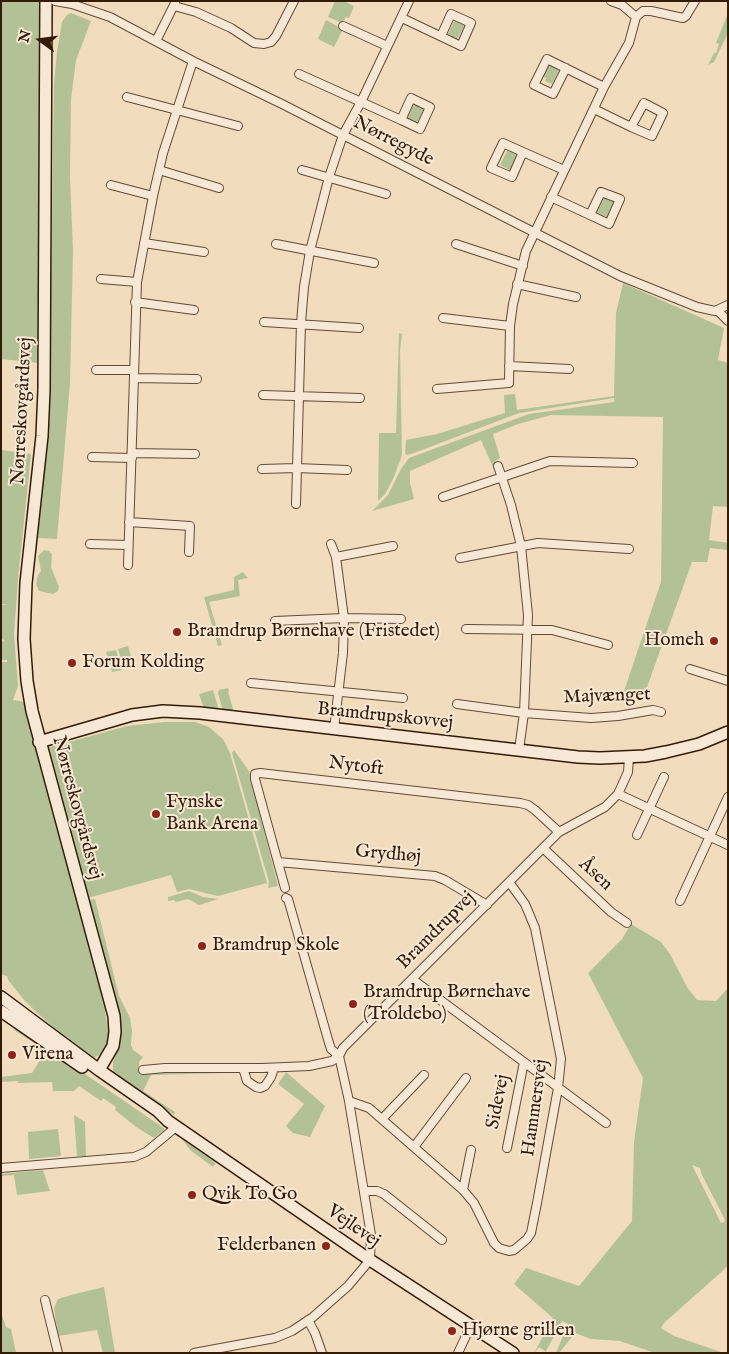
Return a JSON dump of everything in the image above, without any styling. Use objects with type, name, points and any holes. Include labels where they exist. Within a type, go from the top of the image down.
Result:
[{"type":"street","name":"Nørreskovgårdsvej","points":[[46,1],[44,390],[42,436],[24,620],[27,681],[40,742],[114,1016],[115,1032],[113,1046],[97,1073]]},
{"type":"street","name":"Nørregyde","points":[[55,1],[72,4],[110,17],[193,61],[620,276],[697,307],[717,310]]},
{"type":"street","points":[[156,41],[175,4],[231,28],[254,43],[264,44],[272,42],[294,1]]},
{"type":"street","points":[[296,504],[301,323],[310,251],[329,177],[343,135],[361,102],[409,1]]},
{"type":"street","points":[[611,1],[632,11],[636,17]]},
{"type":"street","points":[[437,389],[509,384],[510,326],[517,284],[526,251],[604,87],[628,43],[636,17],[643,11],[651,11],[683,18],[695,1]]},
{"type":"street","points":[[402,18],[441,36]]},
{"type":"street","points":[[343,26],[387,46]]},
{"type":"street","points":[[566,68],[553,94],[534,85],[548,59],[566,68],[604,87]]},
{"type":"street","points":[[128,565],[137,282],[153,196],[176,111],[193,61]]},
{"type":"street","points":[[299,74],[401,120]]},
{"type":"street","points":[[127,97],[238,126]]},
{"type":"street","points":[[594,109],[631,127],[652,136],[663,113],[644,103],[631,127]]},
{"type":"street","points":[[523,152],[512,177],[491,168],[502,143],[523,152],[564,170]]},
{"type":"street","points":[[160,170],[219,188]]},
{"type":"street","points":[[302,170],[386,194]]},
{"type":"street","points":[[111,186],[153,196]]},
{"type":"street","points":[[551,197],[590,215]]},
{"type":"street","points":[[144,243],[204,252]]},
{"type":"street","points":[[276,244],[374,264]]},
{"type":"street","points":[[456,244],[522,266]]},
{"type":"street","points":[[101,279],[137,282]]},
{"type":"street","points":[[517,284],[576,298]]},
{"type":"street","points":[[135,302],[194,310]]},
{"type":"street","points":[[728,305],[717,310],[728,321]]},
{"type":"street","points":[[443,318],[510,326]]},
{"type":"street","points":[[264,322],[359,328]]},
{"type":"street","points":[[509,366],[569,369]]},
{"type":"street","points":[[96,370],[196,379]]},
{"type":"street","points":[[263,395],[360,398]]},
{"type":"street","points":[[92,457],[195,454]]},
{"type":"street","points":[[443,497],[550,460],[633,463]]},
{"type":"street","points":[[498,466],[511,505],[521,546],[528,615],[524,713],[519,750]]},
{"type":"street","points":[[262,469],[346,470]]},
{"type":"street","points":[[129,522],[190,526],[189,552]]},
{"type":"street","points":[[460,558],[538,543],[629,549]]},
{"type":"street","points":[[90,544],[128,545]]},
{"type":"street","points":[[331,544],[336,557],[344,618],[343,653],[334,729]]},
{"type":"street","points":[[336,557],[394,546]]},
{"type":"street","points":[[275,621],[344,618],[401,619]]},
{"type":"street","points":[[466,630],[552,630],[608,644]]},
{"type":"street","points":[[690,669],[728,681]]},
{"type":"street","points":[[251,682],[403,698]]},
{"type":"street","name":"Majvænget","points":[[457,704],[524,713],[591,718],[653,710],[661,712]]},
{"type":"street","name":"Bramdrupskovvej","points":[[40,742],[132,715],[163,711],[200,713],[578,757],[645,756],[688,747],[728,732]]},
{"type":"street","name":"Bramdrupvej","points":[[339,1056],[348,1041],[559,832],[605,806],[618,794],[628,772],[630,757]]},
{"type":"street","name":"Nytoft","points":[[285,888],[255,774],[260,773],[520,803],[528,805],[535,810],[559,832]]},
{"type":"street","points":[[637,835],[664,777]]},
{"type":"street","points":[[618,794],[728,845]]},
{"type":"street","points":[[680,901],[728,797]]},
{"type":"street","name":"Åsen","points":[[543,848],[611,912],[628,923]]},
{"type":"street","name":"Grydhøj","points":[[278,862],[435,876],[487,905]]},
{"type":"street","name":"Hammersvej","points":[[463,1190],[474,1203],[494,1243],[499,1248],[514,1250],[531,1233],[558,1088],[559,1046],[535,928],[526,904],[509,882]]},
{"type":"street","points":[[194,1353],[275,1338],[292,1331],[348,1286],[370,1260],[371,1235],[349,1101],[339,1056],[328,1043],[288,899],[286,898]]},
{"type":"street","points":[[412,979],[606,1123]]},
{"type":"street","name":"Vejlevej","points":[[1,997],[97,1073]]},
{"type":"street","name":"Vejlevej","points":[[1,1011],[158,1112],[172,1124],[370,1260],[513,1353]]},
{"type":"street","points":[[143,1070],[165,1068],[274,1068],[318,1065],[332,1061],[339,1056]]},
{"type":"street","name":"Sidevej","points":[[507,1148],[524,1062]]},
{"type":"street","points":[[242,1068],[247,1081],[260,1088],[265,1086],[274,1068]]},
{"type":"street","points":[[382,1119],[424,1075]]},
{"type":"street","points":[[414,1147],[466,1078]]},
{"type":"street","points":[[349,1101],[369,1108],[463,1190],[471,1150]]},
{"type":"street","points":[[1,1168],[134,1158],[146,1152],[172,1124]]},
{"type":"street","points":[[364,1191],[377,1191],[384,1194],[442,1240]]},
{"type":"street","points":[[45,1300],[58,1353]]},
{"type":"street","points":[[308,1320],[315,1332],[322,1353]]},
{"type":"street","points":[[458,1353],[471,1325]]},
{"type":"green space","points":[[1,1],[45,1],[38,363],[1,359]]},
{"type":"green space","points":[[335,1],[344,1],[354,6],[349,18],[346,17],[342,23],[328,17]]},
{"type":"green space","points":[[71,13],[91,21],[76,60],[71,99],[70,177],[73,251],[70,383],[57,539],[38,538],[49,401],[54,84],[62,22]]},
{"type":"green space","points":[[728,13],[728,33],[714,62],[708,65],[714,53],[716,53],[719,44],[716,43]]},
{"type":"green space","points":[[455,19],[465,24],[457,40],[447,36]]},
{"type":"green space","points":[[326,20],[343,29],[334,47],[318,39]]},
{"type":"green space","points":[[549,64],[559,69],[552,84],[545,81],[546,78],[543,76]]},
{"type":"green space","points":[[414,104],[424,109],[416,125],[406,120]]},
{"type":"green space","points":[[508,149],[518,154],[510,170],[500,165]]},
{"type":"green space","points":[[605,196],[614,201],[607,217],[596,213]]},
{"type":"green space","points":[[623,283],[724,328],[718,360],[728,363],[728,507],[713,506],[709,540],[728,543],[728,550],[710,548],[707,562],[692,562],[642,701],[623,694],[661,582],[663,417],[551,415],[518,424],[493,434],[500,458],[495,461],[499,474],[495,472],[481,440],[410,471],[410,483],[414,499],[372,511],[388,495],[401,469],[409,458],[529,414],[614,402],[614,398],[519,413],[414,453],[406,455],[405,453],[406,440],[437,434],[505,413],[504,395],[515,394],[517,410],[614,396],[616,313]]},
{"type":"green space","points":[[399,333],[402,334],[400,350],[402,455],[394,477],[385,494],[378,501],[379,433],[396,433]]},
{"type":"green space","points":[[1,450],[31,454],[14,634],[18,686],[13,700],[25,702],[109,1011],[105,1011],[108,1032],[107,1043],[101,1054],[94,1058],[87,1057],[25,1002],[35,1009],[25,1001],[8,980],[7,976],[1,974],[1,662],[7,662],[7,660],[1,660],[1,642],[5,641],[1,638],[1,605],[8,605],[1,604]]},
{"type":"green space","points":[[44,550],[52,554],[51,567],[59,587],[58,591],[53,594],[39,591],[36,584],[41,571],[38,556]]},
{"type":"green space","points":[[243,572],[248,578],[238,580],[240,596],[209,602],[222,645],[218,646],[204,597],[234,590],[234,577]]},
{"type":"green space","points":[[128,646],[134,666],[124,669],[118,649]]},
{"type":"green space","points":[[116,650],[122,670],[112,672],[106,652]]},
{"type":"green space","points":[[228,688],[234,712],[223,711],[218,693],[219,690]]},
{"type":"green space","points":[[213,690],[219,710],[204,709],[199,694]]},
{"type":"green space","name":"Fynske Bank Arena","points":[[164,722],[195,722],[209,727],[223,739],[230,753],[267,883],[218,896],[189,889],[177,892],[171,875],[88,898],[47,748],[127,726]]},
{"type":"green space","points":[[234,750],[249,771],[278,886],[268,888],[269,882],[232,753]]},
{"type":"green space","points":[[189,891],[203,897],[218,899],[199,905],[188,899],[176,902],[174,900],[168,901],[168,897]]},
{"type":"green space","points":[[95,899],[119,996],[130,1018],[132,1031],[131,1045],[133,1050],[143,1057],[139,1062],[139,1071],[223,1070],[225,1073],[151,1075],[143,1091],[175,1112],[174,1115],[113,1073],[113,1062],[121,1033],[120,1016],[88,900]]},
{"type":"green space","points":[[631,924],[661,942],[670,954],[687,987],[697,1000],[716,1001],[728,988],[728,1266],[664,1323],[661,1328],[674,1336],[724,1353],[655,1353],[620,1341],[591,1339],[575,1333],[559,1353],[556,1353],[568,1324],[562,1321],[545,1353],[539,1347],[534,1353],[553,1318],[514,1284],[526,1268],[579,1286],[632,1221],[634,1142],[643,1078],[588,973],[622,939]],"holes":[[[692,1165],[700,1168],[725,1220],[724,1222],[721,1223]]]},
{"type":"green space","points":[[16,1029],[165,1129],[154,1138],[136,1127],[115,1110],[116,1107],[103,1098],[101,1101],[79,1086],[74,1091],[53,1091],[52,1082],[1,1082],[1,1077],[32,1073],[43,1055],[37,1051],[39,1046],[14,1030]]},
{"type":"green space","points":[[286,1072],[325,1106],[310,1137],[293,1133],[286,1126],[304,1104],[278,1084]]},
{"type":"green space","points":[[74,1115],[85,1122],[86,1156],[77,1156]]},
{"type":"green space","points":[[58,1129],[61,1156],[29,1159],[28,1132]]},
{"type":"green space","points":[[182,1139],[216,1163],[213,1167],[190,1150]]},
{"type":"green space","points":[[43,1170],[50,1191],[17,1195],[14,1175],[1,1176],[1,1174]]},
{"type":"green space","points":[[104,1287],[115,1353],[103,1353],[97,1330],[58,1336],[54,1308],[58,1299]]},
{"type":"green space","points":[[2,1315],[6,1327],[11,1329],[16,1353],[1,1353]]},
{"type":"place","name":"Bramdrup Børnehave (Fristedet)","points":[[177,632]]},
{"type":"place","name":"Homeh","points":[[714,641]]},
{"type":"place","name":"Forum Kolding","points":[[72,663]]},
{"type":"place","name":"Fynske Bank Arena","points":[[156,814]]},
{"type":"place","name":"Bramdrup Skole","points":[[202,946]]},
{"type":"place","name":"Bramdrup Børnehave (Troldebo)","points":[[353,1004]]},
{"type":"place","name":"Virena","points":[[12,1055]]},
{"type":"place","name":"Qvik To Go","points":[[192,1195]]},
{"type":"place","name":"Felderbanen","points":[[326,1246]]},
{"type":"place","name":"Hjørne grillen","points":[[452,1331]]}]
